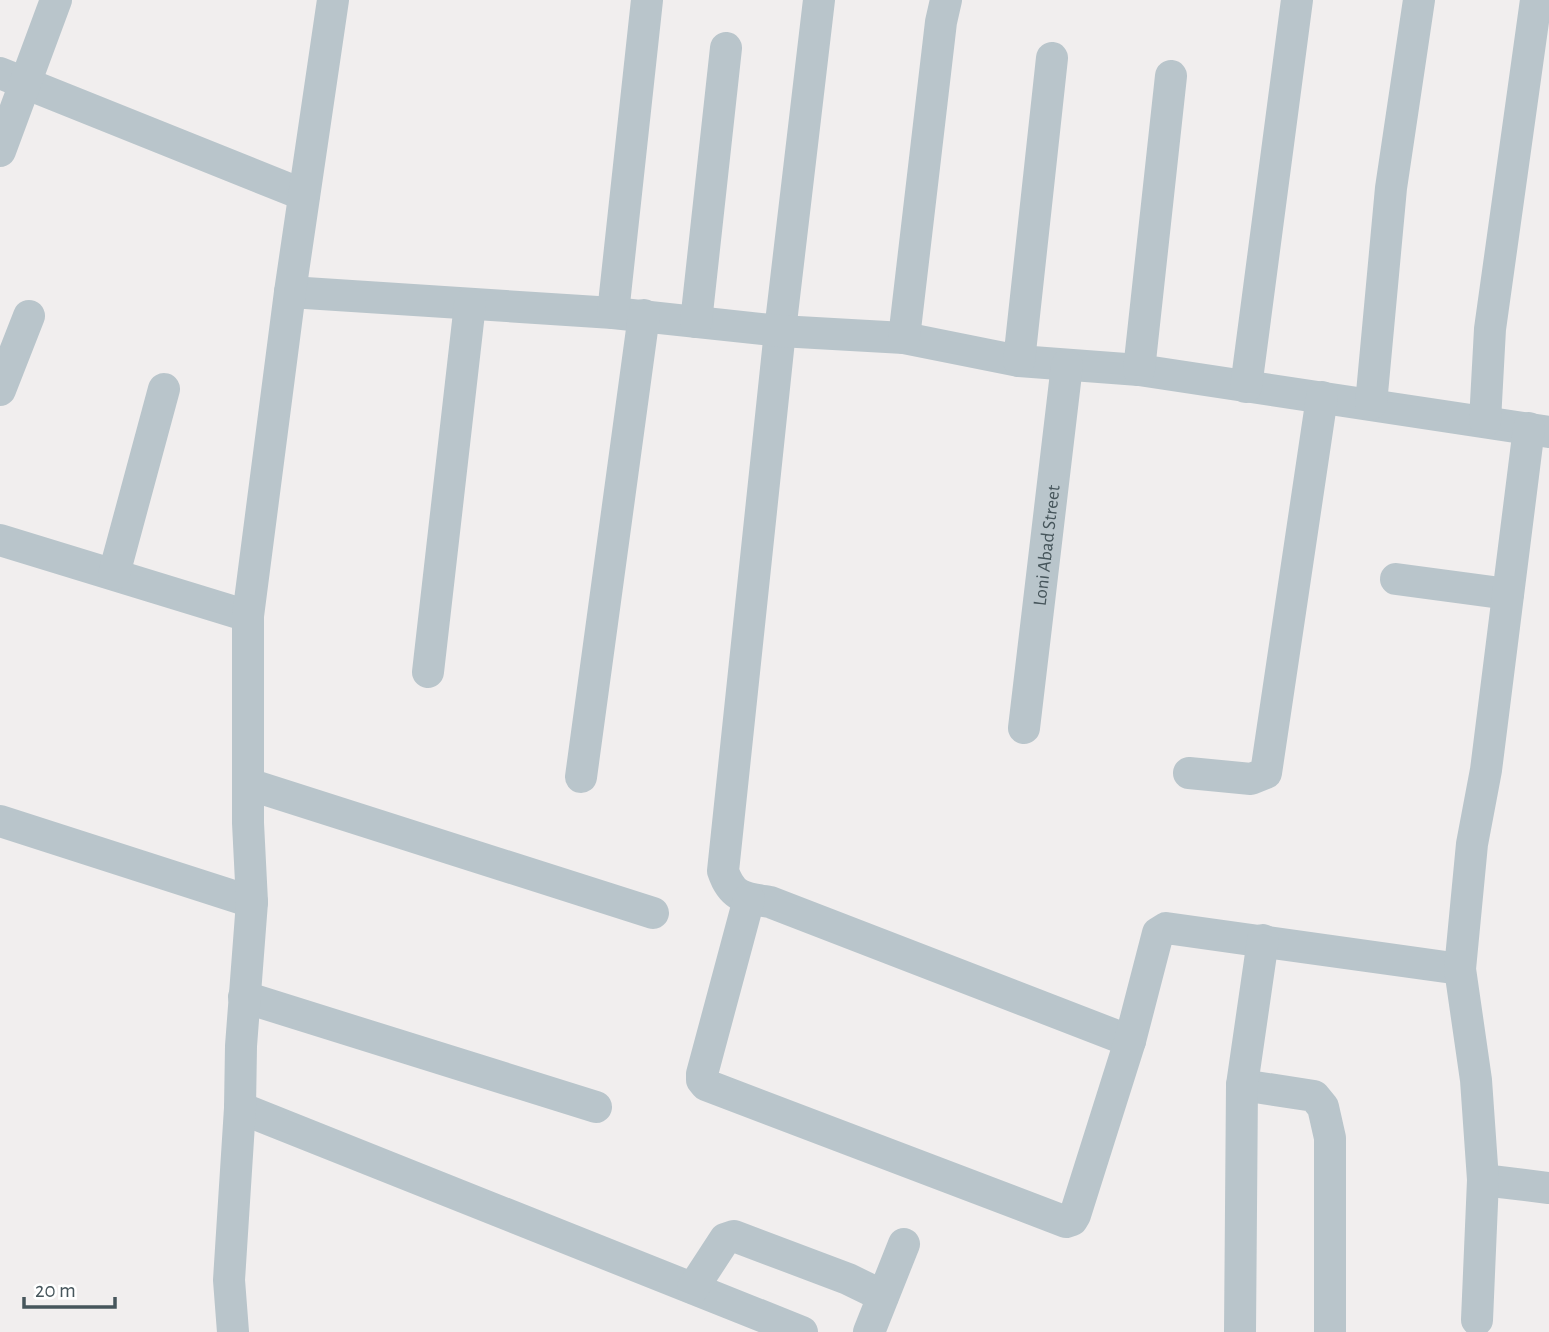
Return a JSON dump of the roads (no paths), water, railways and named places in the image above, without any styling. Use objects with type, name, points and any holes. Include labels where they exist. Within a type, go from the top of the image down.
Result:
[{"type":"street","points":[[0,151],[13,78],[56,0]]},
{"type":"street","points":[[233,1332],[229,1280],[240,1108],[241,1046],[252,902],[248,784],[248,615],[290,292],[333,0]]},
{"type":"street","points":[[613,313],[647,0]]},
{"type":"street","points":[[819,0],[780,331],[723,871],[727,884],[735,893],[749,899],[770,902],[1130,1041]]},
{"type":"street","points":[[904,338],[941,22],[946,0]]},
{"type":"street","points":[[1246,387],[1297,0]]},
{"type":"street","points":[[1371,404],[1391,188],[1419,0]]},
{"type":"street","points":[[1485,421],[1490,329],[1536,0]]},
{"type":"street","points":[[696,322],[726,48]]},
{"type":"street","points":[[1019,361],[1052,58]]},
{"type":"street","points":[[1139,370],[1171,76]]},
{"type":"street","points":[[13,78],[304,195]]},
{"type":"street","points":[[290,292],[644,315],[780,331],[904,338],[1019,361],[1139,370],[1539,430],[1508,594],[1486,770],[1472,844],[1460,969],[1476,1080],[1483,1180],[1477,1320]]},
{"type":"street","points":[[428,672],[470,304]]},
{"type":"street","points":[[581,777],[644,315]]},
{"type":"street","points":[[0,390],[29,316]]},
{"type":"street","name":"Loni Abad Street","points":[[1024,728],[1066,365]]},
{"type":"street","points":[[114,574],[164,389]]},
{"type":"street","points":[[1189,773],[1251,779],[1266,773],[1322,397]]},
{"type":"street","points":[[0,540],[248,615]]},
{"type":"street","points":[[1396,579],[1508,594]]},
{"type":"street","points":[[248,784],[653,913]]},
{"type":"street","points":[[0,821],[252,902]]},
{"type":"street","points":[[749,899],[702,1074],[706,1085],[1066,1222],[1072,1220],[1075,1215],[1130,1041],[1158,933],[1162,929],[1263,940],[1460,969]]},
{"type":"street","points":[[1240,1332],[1242,1085],[1263,940]]},
{"type":"street","points":[[244,997],[596,1107]]},
{"type":"street","points":[[1242,1085],[1314,1096],[1323,1107],[1330,1138],[1330,1332]]},
{"type":"street","points":[[240,1108],[802,1332]]},
{"type":"street","points":[[1483,1180],[1549,1188]]},
{"type":"street","points":[[693,1288],[725,1239],[734,1236],[848,1279],[883,1296]]},
{"type":"street","points":[[871,1332],[904,1244]]}]
